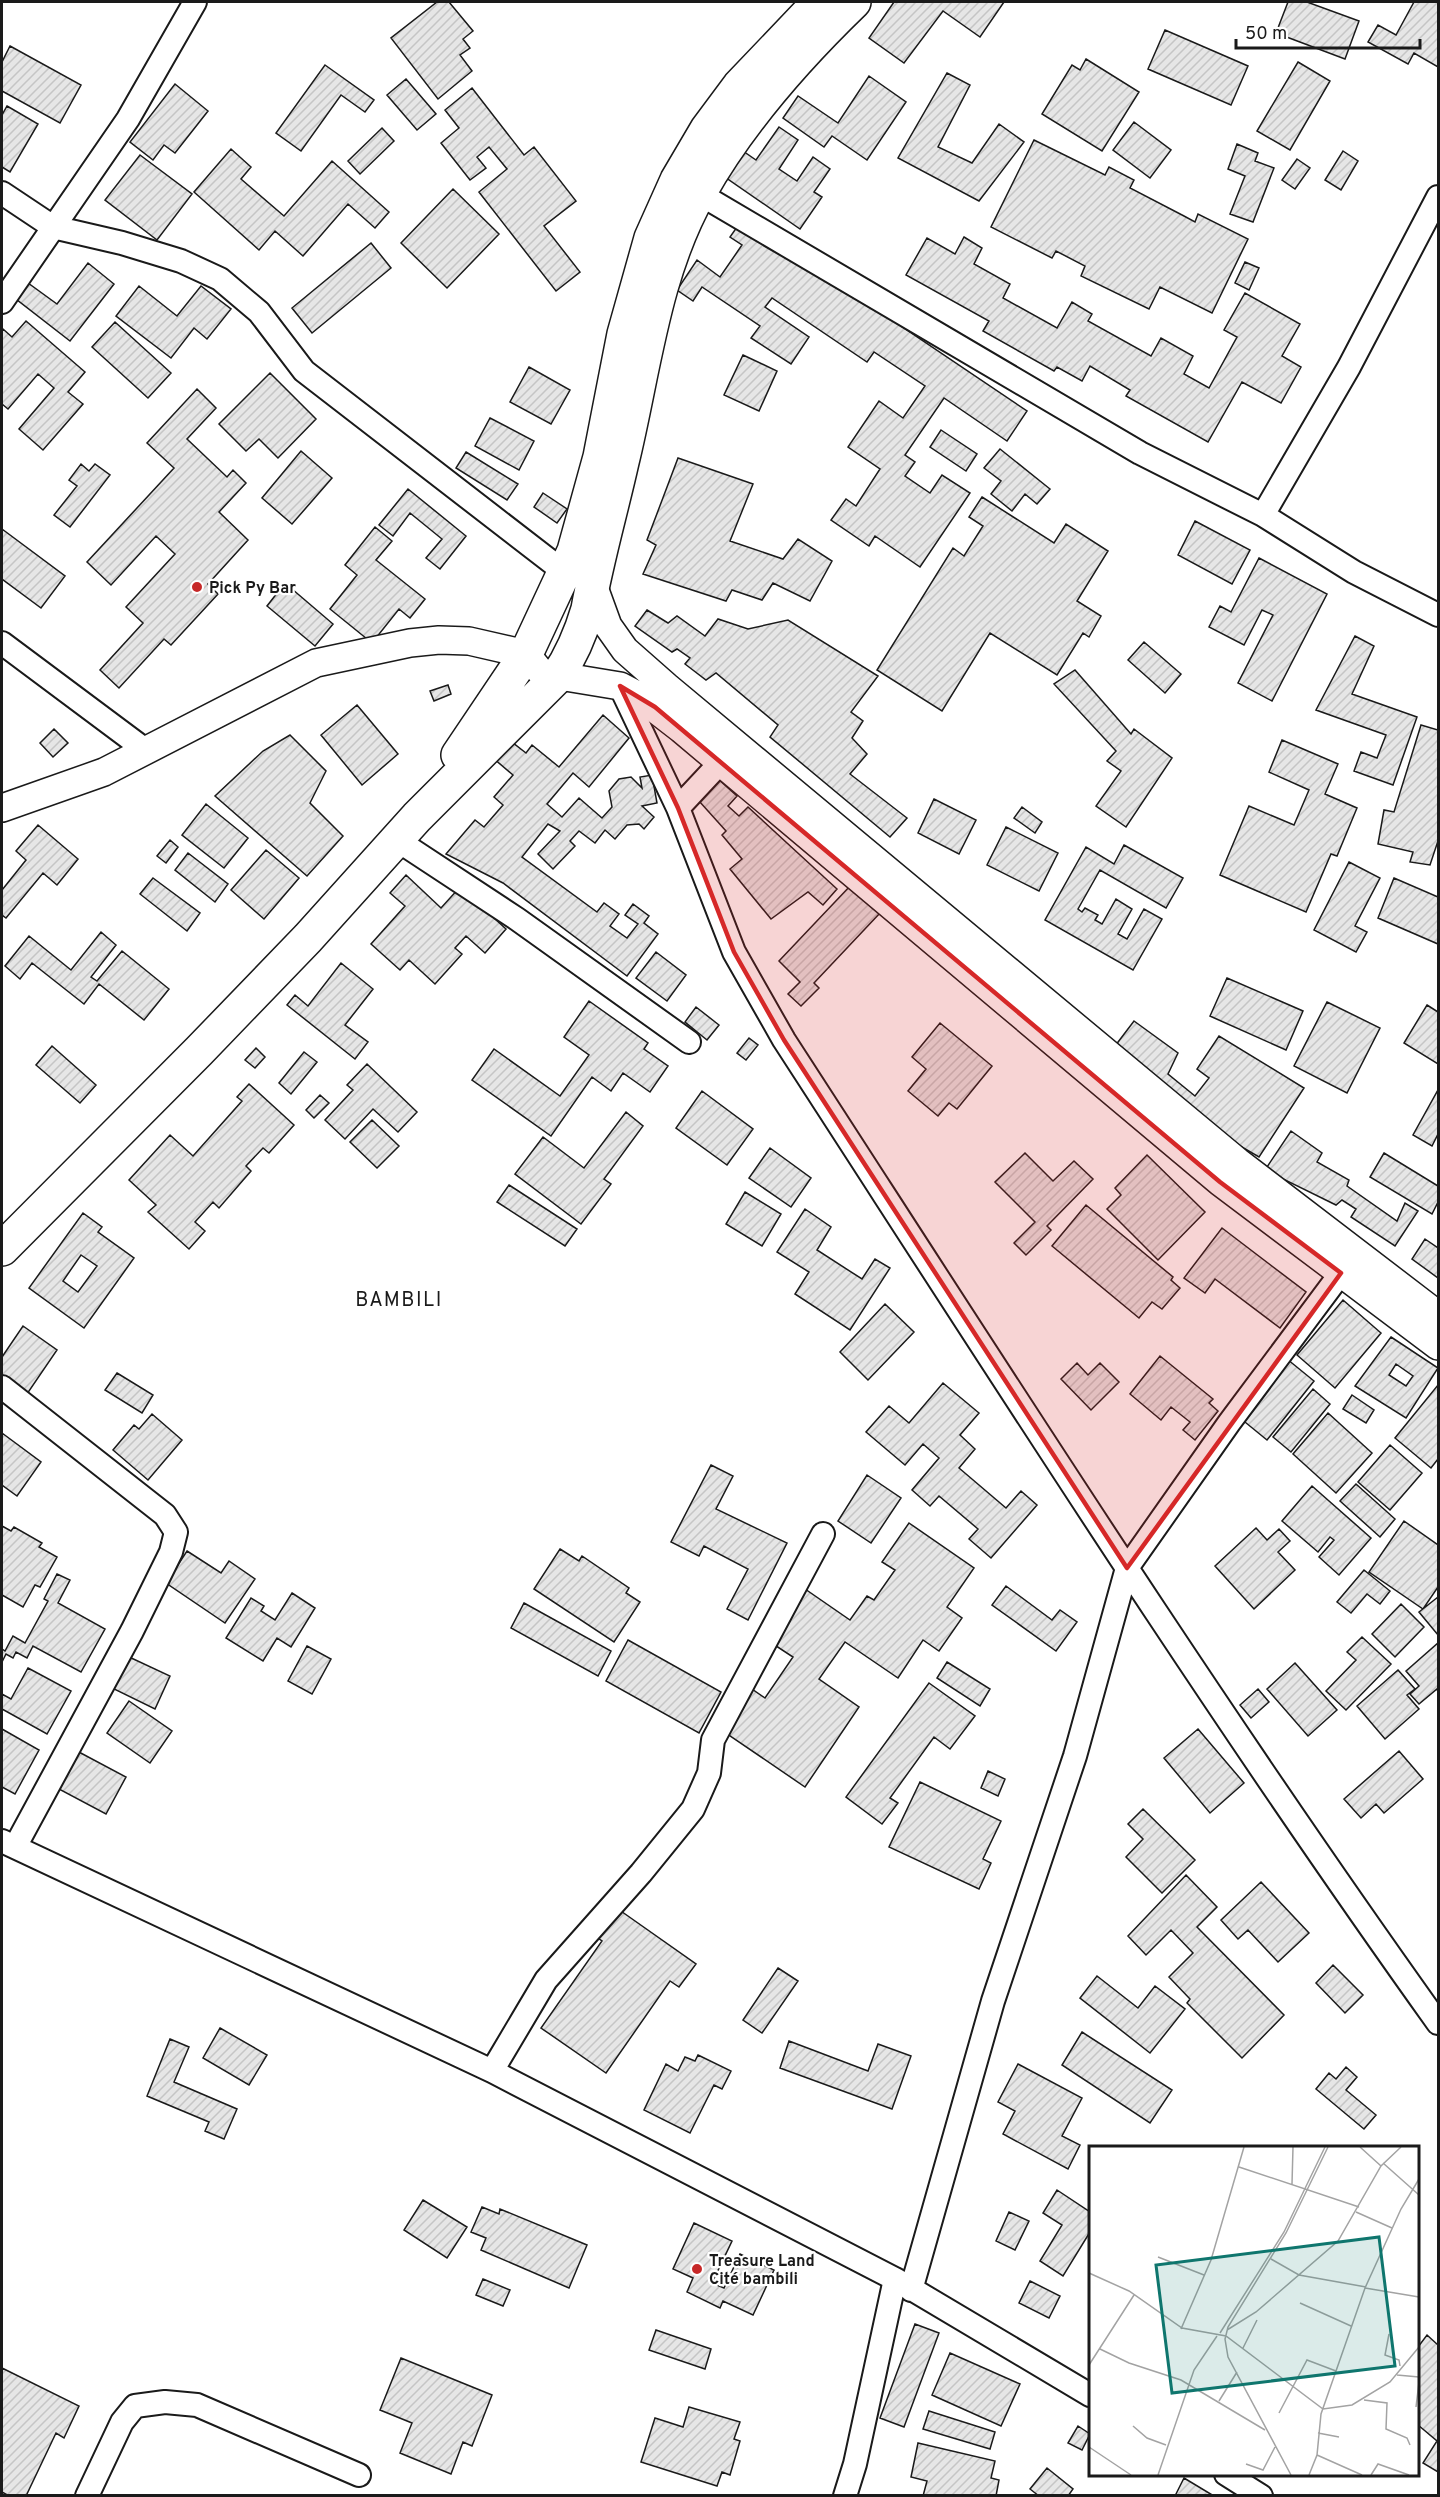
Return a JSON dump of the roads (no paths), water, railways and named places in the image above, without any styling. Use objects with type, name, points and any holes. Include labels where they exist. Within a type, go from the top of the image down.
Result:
[{"type":"highway","points":[[407,828],[526,654],[573,576],[622,462],[650,334],[688,186],[707,129],[739,86],[819,2]]},
{"type":"highway","points":[[688,186],[728,147],[761,103],[854,2]]},
{"type":"highway","points":[[2,1249],[100,1153],[308,938],[407,828],[557,677],[580,636],[588,609],[573,576]]},
{"type":"street","points":[[2,302],[128,119],[195,2]]},
{"type":"street","points":[[688,186],[1140,453],[1263,515],[1354,572],[1438,615]]},
{"type":"street","points":[[2,193],[53,227],[181,261],[220,279],[259,312],[304,371],[573,576],[626,650],[667,687],[1238,1162],[1438,1315]]},
{"type":"street","points":[[1263,515],[1349,367],[1438,196]]},
{"type":"street","points":[[2,808],[104,772],[144,749],[316,663],[410,643],[439,640],[469,641],[526,654],[539,670],[557,677],[620,687],[654,707],[721,762],[1220,1182],[1438,1346]]},
{"type":"street","points":[[2,643],[144,749]]},
{"type":"street","points":[[620,687],[678,808],[734,952],[784,1040],[1127,1568],[1438,2023]]},
{"type":"street","points":[[678,808],[721,762]]},
{"type":"street","points":[[407,828],[536,933],[689,1042]]},
{"type":"street","points":[[845,2496],[903,2284],[993,2001],[1075,1756],[1127,1568],[1229,1423],[1341,1273]]},
{"type":"street","points":[[2,1386],[165,1515],[176,1532],[171,1552],[132,1631],[8,1844],[492,2071],[903,2284],[1089,2394]]},
{"type":"street","points":[[492,2071],[546,1980],[641,1873],[693,1809],[709,1773],[713,1740],[823,1534]]},
{"type":"street","points":[[87,2496],[122,2422],[135,2406],[165,2402],[197,2405],[359,2475]]},
{"type":"street","points":[[1228,2476],[1261,2496]]},
{"type":"place","name":"Pick Py Bar","points":[[197,587]]},
{"type":"place","name":"Treasure Land Cité bambili","points":[[697,2269]]},
{"type":"district","name":"BAMBILI","points":[[399,1299]]}]
